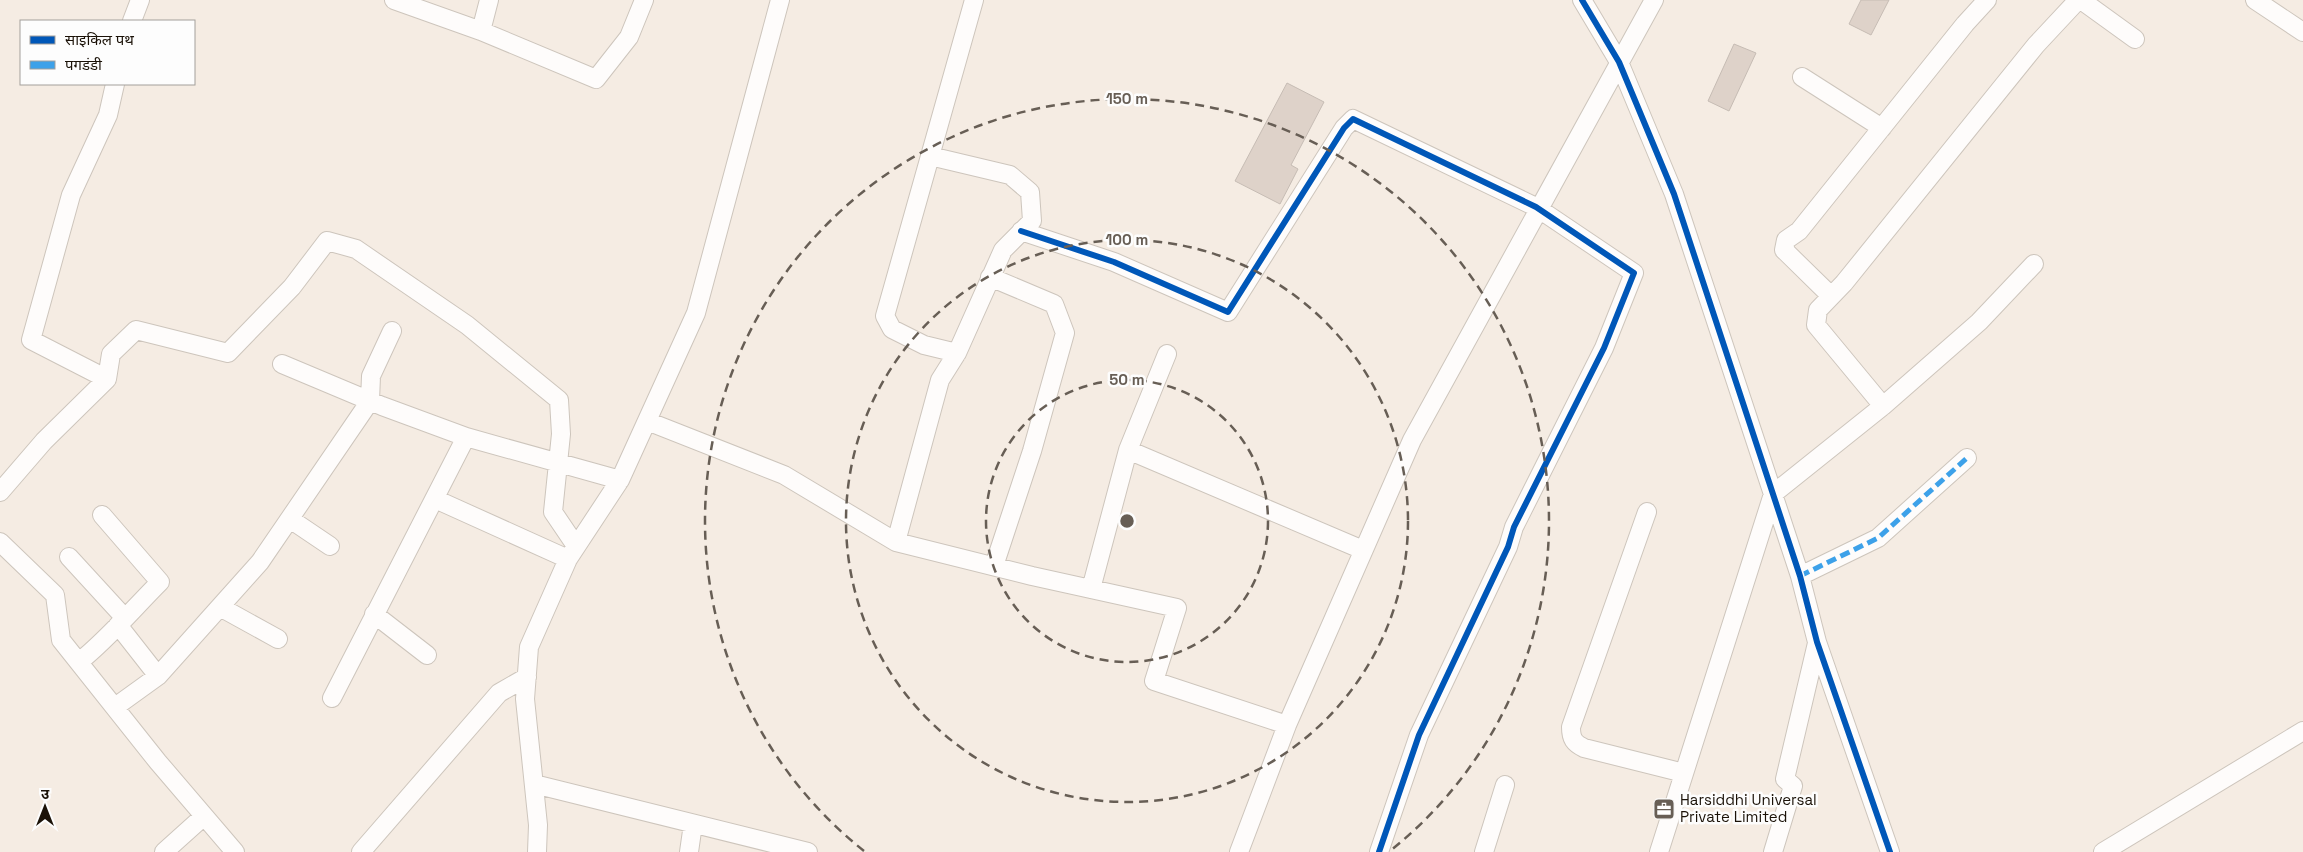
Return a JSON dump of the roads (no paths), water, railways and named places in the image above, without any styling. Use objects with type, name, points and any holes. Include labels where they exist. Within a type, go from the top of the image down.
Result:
[{"type":"street","points":[[132,20],[140,0]]},
{"type":"street","points":[[394,0],[480,31],[596,79],[629,37],[644,0]]},
{"type":"street","points":[[480,31],[489,0]]},
{"type":"street","points":[[537,852],[538,825],[525,700],[529,648],[572,552],[620,480],[696,313],[780,0]]},
{"type":"street","points":[[957,353],[924,345],[892,329],[885,316],[974,0]]},
{"type":"street","points":[[1582,0],[1619,62],[1674,194],[1800,576],[1817,642],[1890,852]]},
{"type":"street","points":[[1239,852],[1287,725],[1412,440],[1654,0]]},
{"type":"street","points":[[1831,296],[1784,250],[1786,240],[1799,231],[1965,24],[1987,0]]},
{"type":"street","points":[[1883,406],[1816,325],[1818,310],[1844,284],[2036,45],[2080,0],[2135,39]]},
{"type":"street","points":[[2255,0],[2303,32]]},
{"type":"street","points":[[1802,77],[1882,128]]},
{"type":"street","points":[[107,378],[31,340],[71,195],[108,115],[115,85]]},
{"type":"street","points":[[1021,232],[1114,262],[1228,312],[1339,137],[1353,119],[1539,209],[1634,273],[1604,348],[1514,526],[1508,547],[1419,735],[1379,852]]},
{"type":"street","points":[[896,542],[940,380],[957,353],[1002,250],[1032,221],[1030,192],[1010,175],[930,156]]},
{"type":"street","points":[[0,492],[44,441],[107,378],[111,354],[136,330],[228,353],[292,287],[327,241],[356,249],[467,325],[558,400],[561,434],[553,512],[572,552]]},
{"type":"street","points":[[1659,852],[1772,494],[1883,406],[1979,322],[2034,264]]},
{"type":"street","points":[[990,277],[1054,304],[1065,333],[1032,451],[994,566]]},
{"type":"street","points":[[115,707],[158,676],[260,562],[370,401],[371,376],[392,332]]},
{"type":"street","points":[[1091,589],[1128,450],[1168,354]]},
{"type":"street","points":[[282,364],[370,401],[466,437],[620,480]]},
{"type":"street","points":[[648,421],[784,475],[896,542],[1177,608],[1154,681],[1287,725]]},
{"type":"street","points":[[332,698],[466,437]]},
{"type":"street","points":[[1128,450],[1363,550]]},
{"type":"street","points":[[1800,576],[1878,538],[1966,458]]},
{"type":"street","points":[[435,498],[572,552]]},
{"type":"street","points":[[1647,512],[1571,727],[1571,737],[1575,743],[1584,748],[1684,773]]},
{"type":"street","points":[[79,662],[101,644],[160,582],[102,515]]},
{"type":"street","points":[[290,519],[330,546]]},
{"type":"street","points":[[0,542],[55,595],[61,640],[235,852]]},
{"type":"street","points":[[69,557],[121,621],[158,676]]},
{"type":"street","points":[[220,607],[278,639]]},
{"type":"street","points":[[374,614],[427,655]]},
{"type":"street","points":[[1773,852],[1793,786],[1785,779],[1817,642]]},
{"type":"street","points":[[362,852],[499,693],[527,677]]},
{"type":"street","points":[[2103,852],[2303,731]]},
{"type":"street","points":[[534,784],[805,852]]},
{"type":"street","points":[[1484,852],[1505,785]]},
{"type":"street","points":[[164,852],[204,816]]},
{"type":"street","points":[[688,852],[693,824]]},
{"type":"place","name":"Harsiddhi Universal Private Limited","points":[[1664,809]]}]
